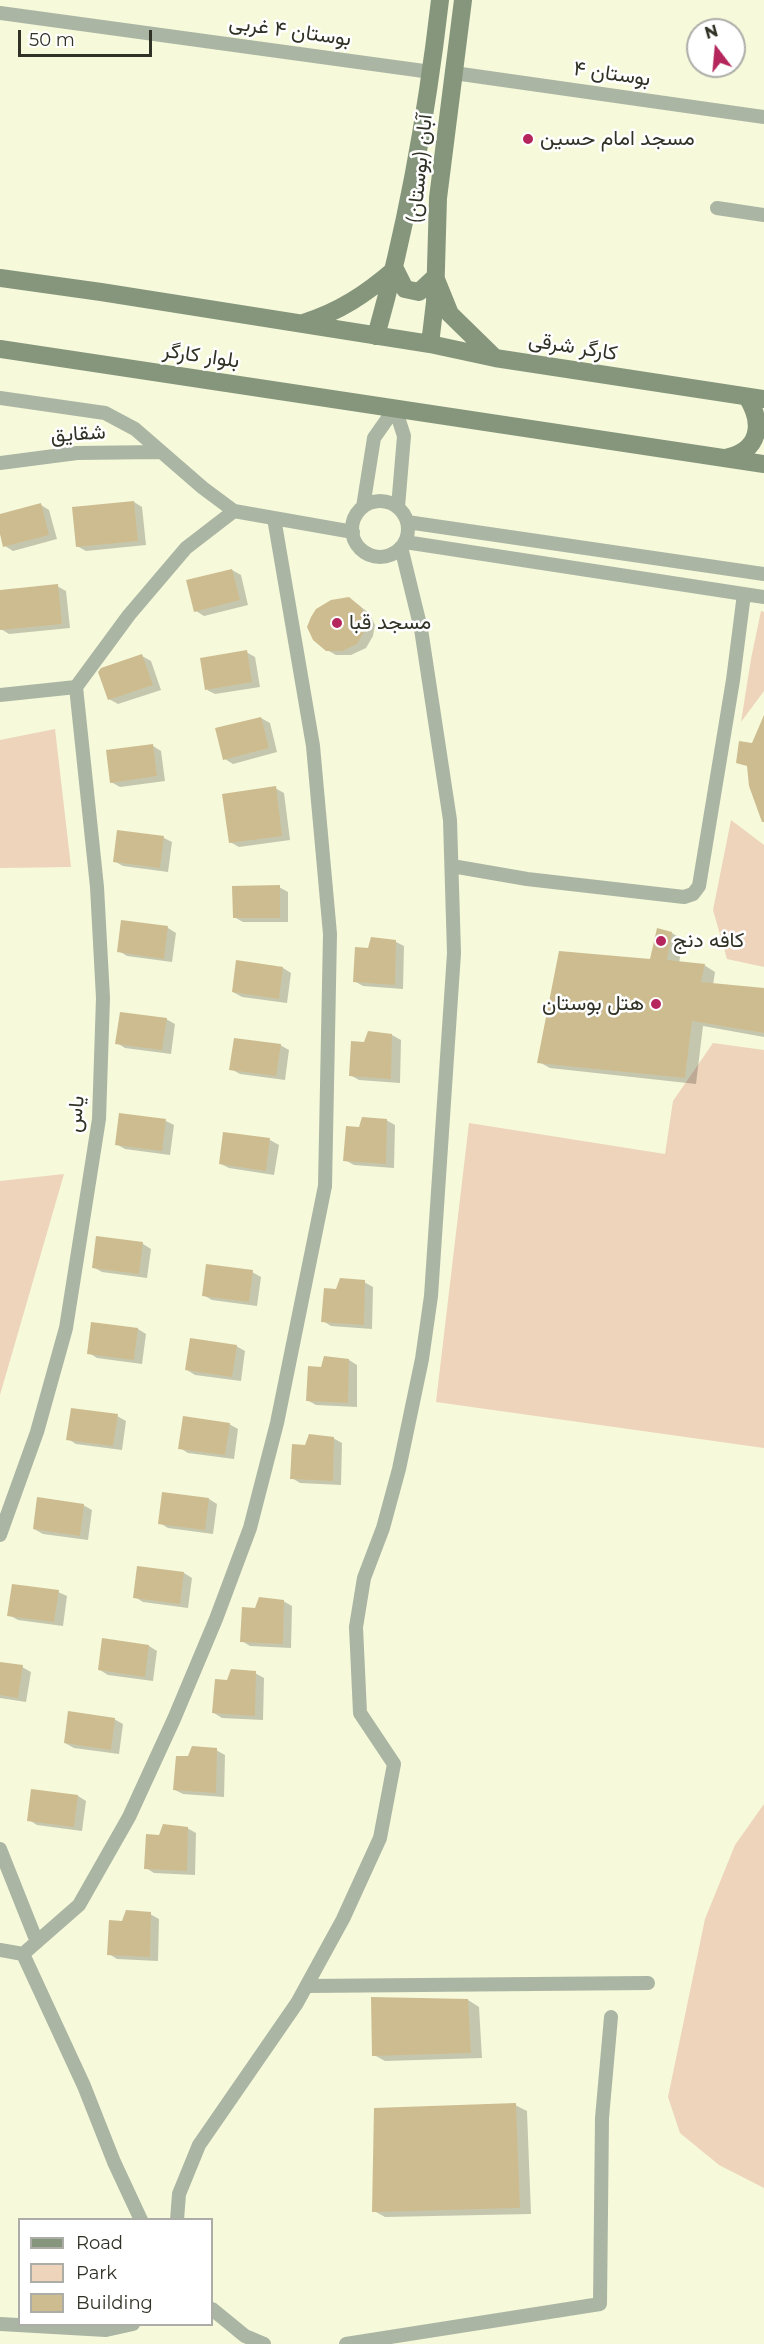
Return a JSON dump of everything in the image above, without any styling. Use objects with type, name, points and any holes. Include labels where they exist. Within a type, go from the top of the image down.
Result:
[{"type":"main road","name":"آبان (بوستان)","points":[[376,336],[394,269],[414,178],[440,0]]},
{"type":"main road","name":"آبان (بوستان)","points":[[430,344],[438,198],[464,0]]},
{"type":"main road","points":[[298,324],[326,316],[348,305],[394,269],[405,289],[419,292],[435,277],[450,314],[495,358]]},
{"type":"main road","points":[[0,278],[376,336]]},
{"type":"main road","name":"کارگر شرقی","points":[[376,336],[430,344],[495,358],[755,398]]},
{"type":"main road","name":"بلوار کارگر","points":[[0,350],[395,408]]},
{"type":"main road","points":[[721,459],[740,455],[753,447],[760,434],[760,420],[755,398]]},
{"type":"main road","points":[[395,408],[764,464]]},
{"type":"street","name":"بوستان ۴ غربی","points":[[0,13],[431,72]]},
{"type":"street","name":"بوستان ۴","points":[[453,73],[764,117]]},
{"type":"street","points":[[717,208],[764,215]]},
{"type":"street","points":[[0,398],[105,413],[135,429],[159,452],[234,511],[353,532]]},
{"type":"street","points":[[395,408],[374,438],[363,507],[353,523],[353,532],[361,549],[368,554],[386,556],[403,544],[764,597]]},
{"type":"street","points":[[177,2218],[179,2194],[199,2145],[307,1986],[343,1920],[380,1838],[394,1764],[360,1713],[356,1627],[364,1578],[383,1528],[399,1469],[418,1382],[431,1296],[454,953],[450,820],[421,629],[403,544],[407,522],[398,507],[404,436],[395,408]]},
{"type":"street","name":"شقایق","points":[[0,463],[77,453],[159,452]]},
{"type":"street","points":[[363,507],[380,501],[398,507]]},
{"type":"street","points":[[0,695],[76,687],[129,615],[186,548],[234,511]]},
{"type":"street","points":[[23,1954],[79,1905],[129,1817],[216,1619],[250,1528],[277,1423],[325,1185],[330,934],[313,746],[274,518]]},
{"type":"street","points":[[407,522],[764,574]]},
{"type":"street","points":[[452,866],[527,879],[684,897],[693,894],[699,886],[733,680],[744,594]]},
{"type":"street","name":"یاس","points":[[0,1534],[37,1432],[66,1328],[99,1119],[103,998],[100,931],[76,687]]},
{"type":"street","points":[[0,1849],[37,1941]]},
{"type":"street","points":[[0,1950],[23,1954]]},
{"type":"street","points":[[23,1954],[84,2086],[114,2162],[140,2218]]},
{"type":"street","points":[[307,1986],[648,1983]]},
{"type":"street","points":[[346,2344],[600,2304],[602,2118],[611,2017]]},
{"type":"street","points":[[213,2310],[245,2336],[264,2344]]},
{"type":"street","points":[[0,2324],[18,2325]]},
{"type":"street","points":[[35,2326],[106,2330],[128,2326]]},
{"type":"green space","points":[[761,611],[764,612],[764,691],[741,722],[751,659]]},
{"type":"green space","points":[[55,729],[71,867],[0,868],[0,740]]},
{"type":"green space","points":[[731,820],[764,845],[764,967],[727,959],[713,910]]},
{"type":"green space","points":[[713,1043],[764,1050],[764,1448],[436,1402],[469,1123],[665,1154],[673,1101]]},
{"type":"green space","points":[[64,1174],[0,1395],[0,1181]]},
{"type":"green space","points":[[764,1804],[764,2188],[719,2165],[680,2133],[668,2097],[705,1919],[735,1845]]},
{"type":"building","points":[[134,501],[138,541],[76,547],[72,507]]},
{"type":"building","points":[[41,503],[49,535],[3,547],[0,534],[0,514]]},
{"type":"building","points":[[232,569],[240,600],[194,612],[186,580]]},
{"type":"building","points":[[58,584],[62,624],[0,630],[0,590]]},
{"type":"building","name":"مسجد قبا","points":[[349,597],[361,607],[367,620],[365,630],[357,644],[342,651],[326,651],[313,640],[307,627],[311,617],[316,609],[331,600]]},
{"type":"building","points":[[247,650],[252,682],[205,690],[200,658]]},
{"type":"building","points":[[142,654],[153,685],[108,700],[98,672],[101,668]]},
{"type":"building","points":[[764,715],[764,822],[762,822],[749,786],[747,766],[736,763],[739,741],[752,743]]},
{"type":"building","points":[[261,717],[269,748],[223,760],[215,728]]},
{"type":"building","points":[[153,744],[157,776],[110,783],[106,750]]},
{"type":"building","points":[[276,786],[282,836],[229,843],[222,794]]},
{"type":"building","points":[[117,830],[164,836],[160,868],[113,862]]},
{"type":"building","points":[[280,885],[280,918],[233,918],[232,886]]},
{"type":"building","points":[[121,920],[168,926],[164,959],[117,952]]},
{"type":"building","name":"هتل بوستان","points":[[657,928],[672,932],[667,960],[705,964],[701,982],[764,988],[764,1033],[692,1021],[685,1078],[537,1063],[559,951],[650,959]]},
{"type":"building","points":[[371,937],[396,940],[395,985],[353,982],[355,947],[368,948]]},
{"type":"building","points":[[236,960],[283,967],[279,999],[232,992]]},
{"type":"building","points":[[120,1012],[167,1018],[162,1050],[115,1044]]},
{"type":"building","points":[[368,1031],[392,1034],[391,1079],[349,1076],[351,1041],[364,1042]]},
{"type":"building","points":[[234,1038],[281,1044],[276,1076],[229,1070]]},
{"type":"building","points":[[119,1113],[166,1119],[162,1151],[115,1145]]},
{"type":"building","points":[[362,1117],[387,1119],[386,1164],[343,1161],[346,1126],[359,1127]]},
{"type":"building","points":[[223,1132],[270,1138],[266,1171],[219,1164]]},
{"type":"building","points":[[96,1236],[143,1242],[139,1274],[92,1268]]},
{"type":"building","points":[[206,1264],[253,1270],[249,1302],[202,1296]]},
{"type":"building","points":[[340,1278],[365,1280],[364,1325],[321,1322],[324,1288],[336,1289]]},
{"type":"building","points":[[91,1322],[138,1328],[134,1360],[87,1354]]},
{"type":"building","points":[[190,1338],[237,1345],[232,1377],[185,1370]]},
{"type":"building","points":[[324,1356],[349,1359],[348,1403],[306,1401],[308,1366],[321,1367]]},
{"type":"building","points":[[71,1408],[118,1414],[113,1446],[66,1440]]},
{"type":"building","points":[[183,1416],[230,1423],[225,1455],[178,1449]]},
{"type":"building","points":[[309,1434],[334,1437],[333,1481],[290,1479],[292,1444],[305,1445]]},
{"type":"building","points":[[162,1492],[209,1498],[205,1530],[158,1524]]},
{"type":"building","points":[[37,1497],[84,1504],[80,1536],[33,1529]]},
{"type":"building","points":[[137,1566],[184,1572],[180,1604],[133,1598]]},
{"type":"building","points":[[12,1584],[59,1590],[54,1622],[7,1616]]},
{"type":"building","points":[[259,1597],[284,1600],[283,1644],[240,1642],[242,1607],[255,1608]]},
{"type":"building","points":[[102,1638],[149,1645],[145,1677],[98,1670]]},
{"type":"building","points":[[0,1662],[23,1665],[18,1698],[0,1695]]},
{"type":"building","points":[[231,1669],[256,1671],[255,1716],[212,1713],[215,1679],[227,1680]]},
{"type":"building","points":[[68,1711],[115,1718],[111,1750],[64,1743]]},
{"type":"building","points":[[192,1746],[217,1748],[216,1793],[173,1790],[176,1756],[188,1756]]},
{"type":"building","points":[[31,1789],[78,1795],[74,1827],[27,1821]]},
{"type":"building","points":[[163,1824],[188,1827],[187,1871],[144,1869],[146,1834],[159,1835]]},
{"type":"building","points":[[126,1910],[151,1912],[150,1957],[107,1955],[109,1920],[122,1921]]},
{"type":"building","points":[[371,1997],[468,1999],[471,2053],[372,2056]]},
{"type":"building","points":[[516,2103],[520,2208],[372,2212],[374,2108]]},
{"type":"place","name":"مسجد امام حسین","points":[[528,139]]},
{"type":"place","name":"مسجد قبا","points":[[337,623]]},
{"type":"place","name":"کافه دنج","points":[[661,941]]},
{"type":"place","name":"هتل بوستان","points":[[656,1004]]}]
